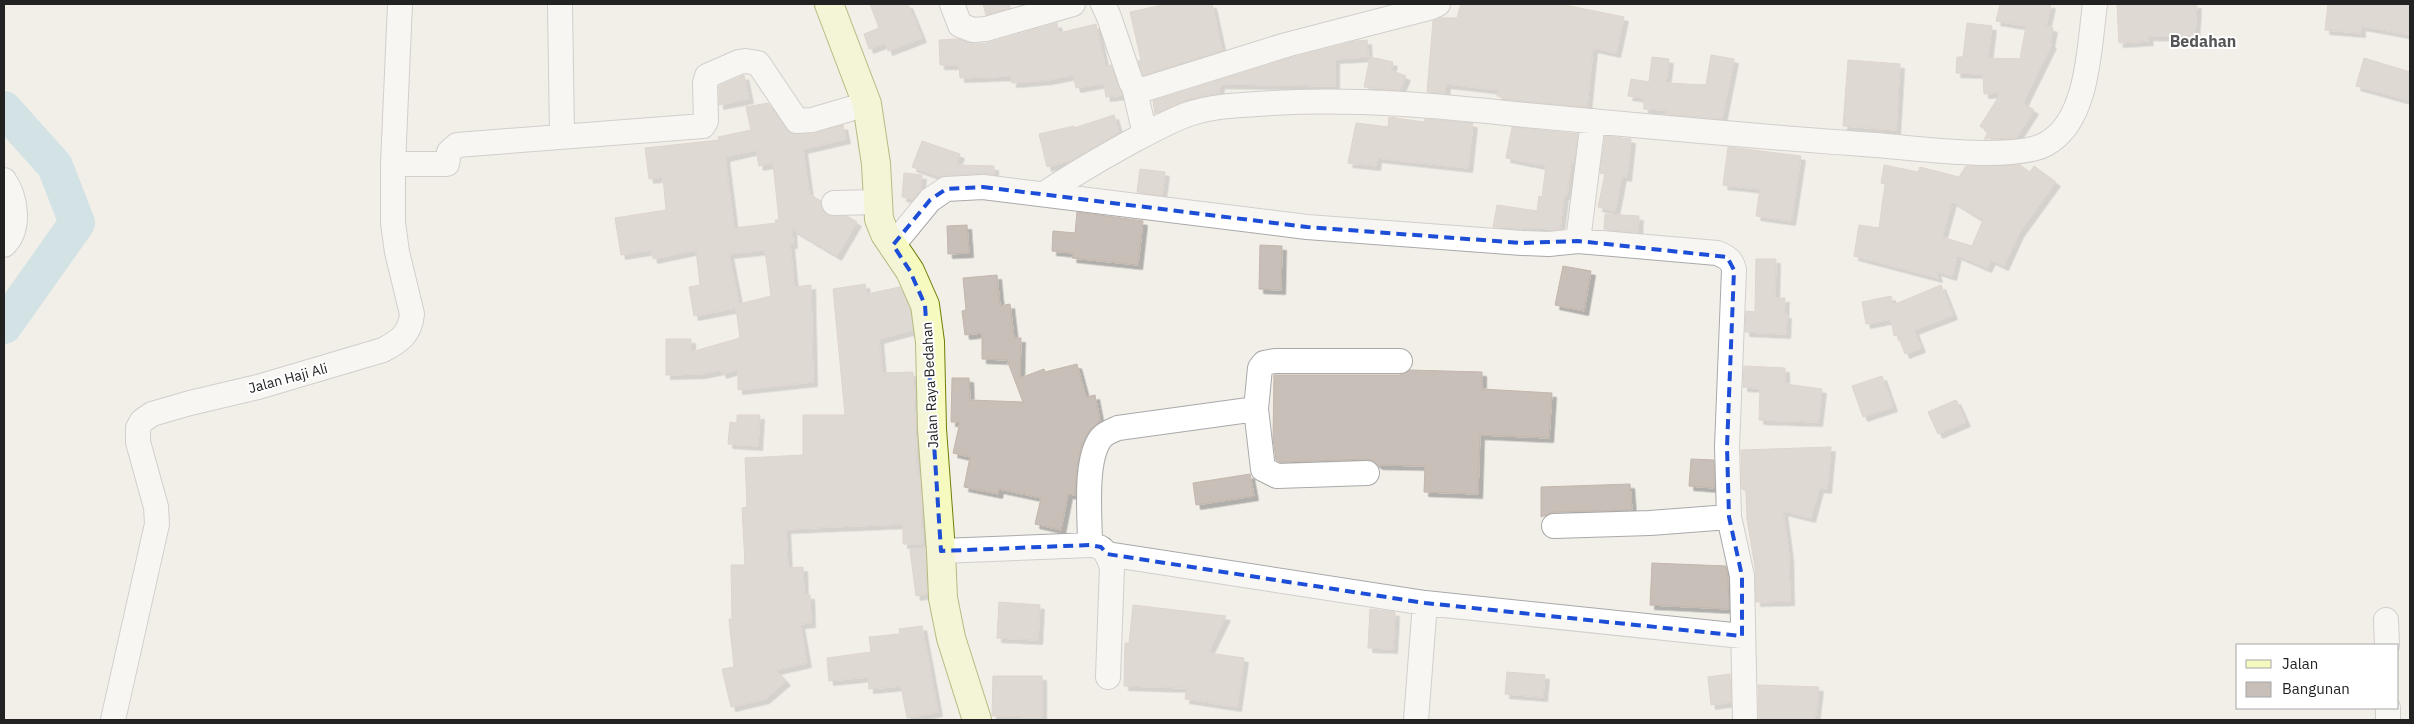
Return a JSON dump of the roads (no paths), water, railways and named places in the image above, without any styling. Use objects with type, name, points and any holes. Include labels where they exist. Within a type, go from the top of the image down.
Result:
[{"type":"street","name":"Jalan Haji Ali","points":[[113,720],[157,524],[156,507],[138,442],[138,428],[142,421],[152,414],[324,369],[383,350],[400,341],[407,333],[412,314],[397,252],[393,223],[393,164],[400,4]]},
{"type":"street","points":[[560,4],[562,135]]},
{"type":"street","name":"Jalan Raya Bedahan","points":[[828,4],[867,104],[876,164],[879,219],[910,271],[925,306],[930,342],[932,429],[942,551],[943,598],[951,638],[977,720]]},
{"type":"street","points":[[952,4],[960,25],[965,29],[973,30],[986,29],[1073,4]]},
{"type":"street","points":[[1103,4],[1134,87],[1145,134]]},
{"type":"street","points":[[1134,87],[1145,89],[1160,86],[1286,45],[1429,8],[1438,4]]},
{"type":"street","points":[[1044,194],[1077,172],[1145,134],[1188,114],[1216,108],[1296,101],[1373,101],[1729,135],[1957,151],[2026,152],[2047,144],[2061,133],[2074,114],[2081,96],[2095,4]]},
{"type":"street","points":[[393,164],[446,164],[448,163],[449,152],[457,145],[562,135],[703,126],[706,121],[705,83],[707,76],[745,60],[758,64],[797,121],[802,123],[867,104]]},
{"type":"street","points":[[1578,241],[1593,121]]},
{"type":"street","points":[[4,180],[13,195],[15,209],[14,222],[5,243]]},
{"type":"street","points":[[893,244],[930,200],[946,189],[983,187],[1307,227],[1485,238],[1522,243],[1549,244],[1578,241],[1717,253],[1727,257],[1732,262],[1734,270],[1727,447],[1729,517],[1742,576],[1742,636],[1746,690],[1745,720]]},
{"type":"street","points":[[834,203],[877,202]]},
{"type":"street","points":[[1367,473],[1277,476],[1263,469],[1256,409],[1260,368],[1264,363],[1275,361],[1400,361]]},
{"type":"street","points":[[1108,677],[1112,567],[1099,550],[1091,462],[1096,446],[1103,436],[1118,428],[1256,409]]},
{"type":"street","points":[[1554,526],[1650,523],[1729,517]]},
{"type":"street","points":[[942,551],[1099,550],[1425,603],[1742,636]]},
{"type":"street","points":[[1416,720],[1425,603]]},
{"type":"street","points":[[2386,620],[2387,644]]},
{"type":"waterway","points":[[4,109],[55,166],[77,223],[4,326]]},
{"type":"district","name":"Bedahan","points":[[2203,41]]}]
